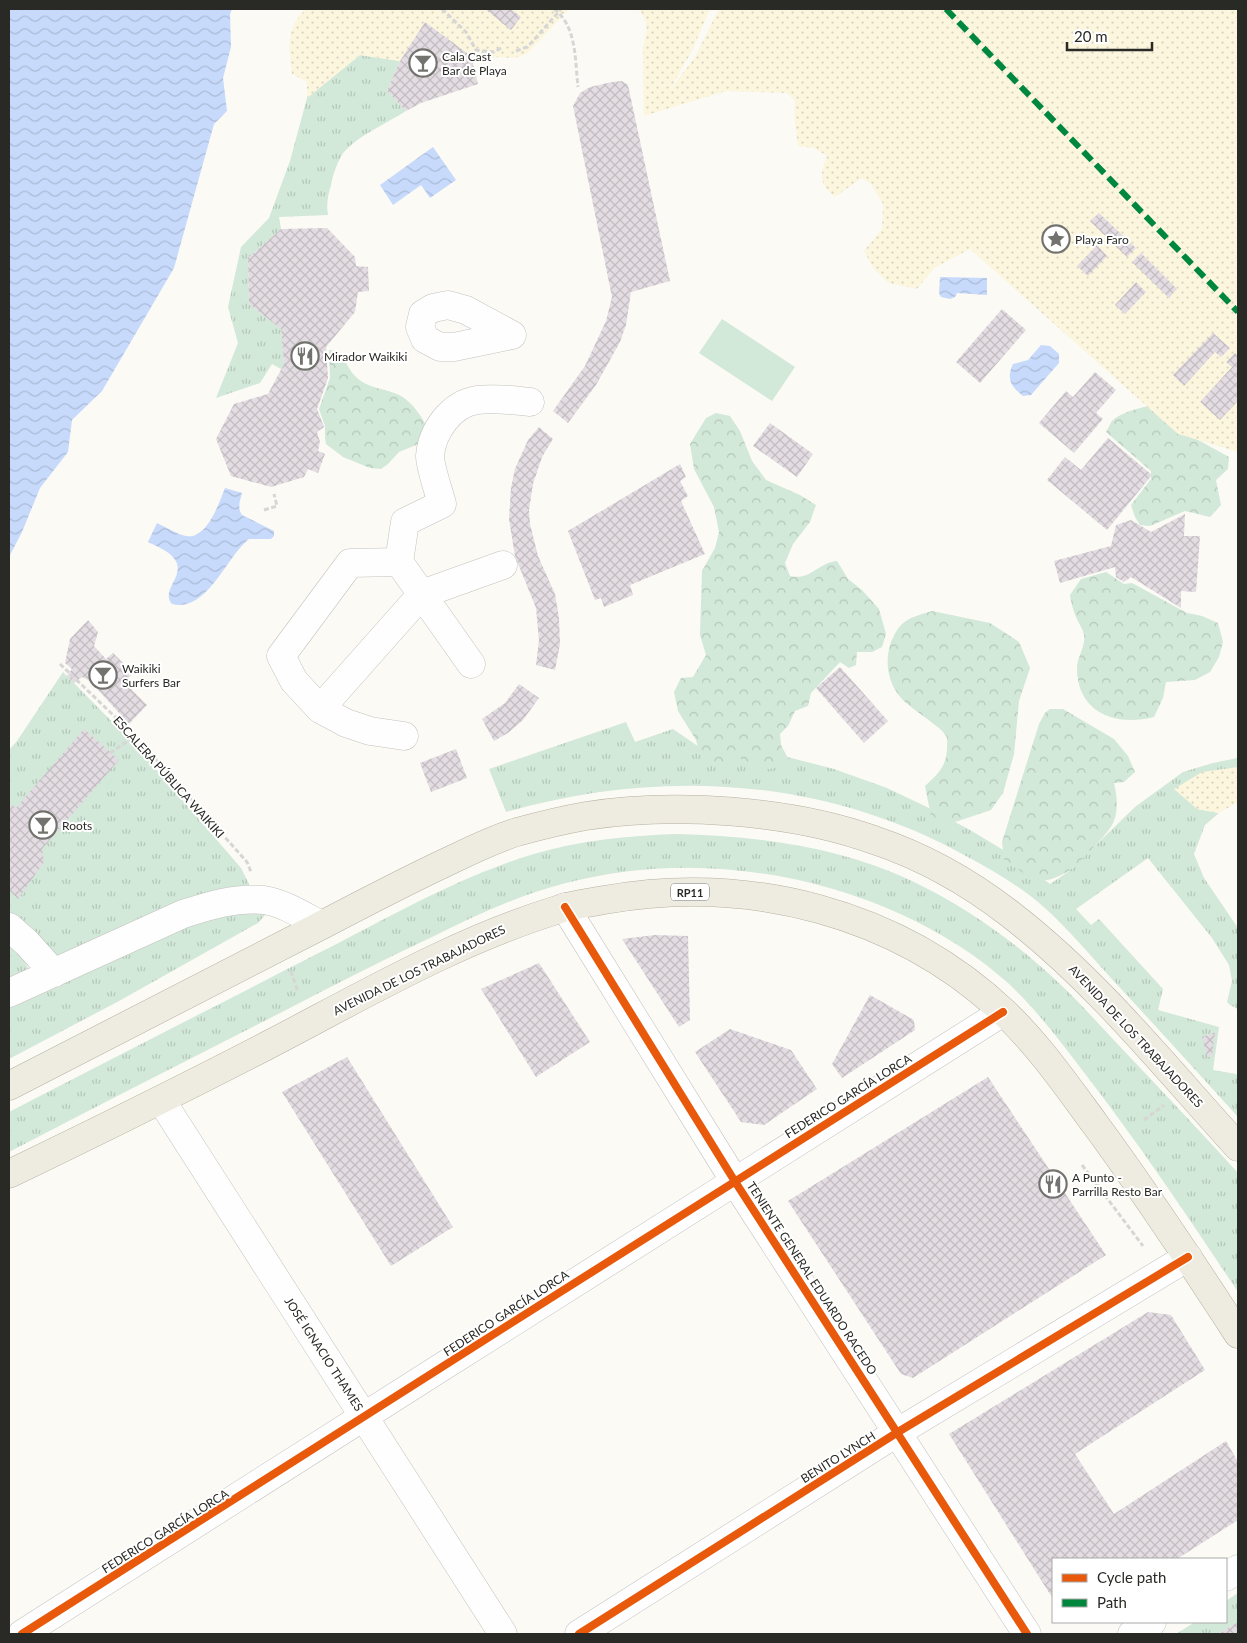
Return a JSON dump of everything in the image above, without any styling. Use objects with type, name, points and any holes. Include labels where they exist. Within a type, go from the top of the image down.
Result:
[{"type":"main road","name":"AVENIDA DE LOS TRABAJADORES","points":[[9,1086],[408,880],[514,833],[585,816],[639,811],[738,812],[779,817],[826,826],[872,839],[912,855],[968,886],[1009,913],[1070,964],[1238,1148]]},
{"type":"main road","name":"AVENIDA DE LOS TRABAJADORES","points":[[9,1174],[161,1100],[389,982],[499,930],[564,907],[640,895],[697,892],[769,897],[804,904],[854,919],[898,940],[937,960],[969,982],[1003,1012],[1033,1041],[1110,1144],[1188,1257],[1238,1334]]},
{"type":"street","points":[[471,664],[399,562],[405,522],[442,504],[430,457],[440,424],[455,410],[474,400],[500,399],[530,402]]},
{"type":"street","points":[[399,562],[350,563],[281,656],[294,681],[320,709],[354,726],[370,731],[404,736]]},
{"type":"street","points":[[320,709],[422,594],[503,565]]},
{"type":"street","points":[[9,994],[182,914],[210,905],[264,900],[288,908],[321,925]]},
{"type":"street","name":"TENIENTE GENERAL EDUARDO RACEDO","points":[[564,907],[734,1180],[1027,1634]]},
{"type":"street","points":[[9,927],[27,943],[54,973]]},
{"type":"street","name":"FEDERICO GARCÍA LORCA","points":[[22,1634],[364,1418],[734,1180],[1003,1012]]},
{"type":"street","name":"JOSÉ IGNACIO THAMES","points":[[161,1100],[503,1634]]},
{"type":"street","name":"BENITO LYNCH","points":[[579,1634],[898,1432],[1188,1257]]},
{"type":"street","points":[[1227,1576],[1238,1569]]},
{"type":"street","points":[[1132,1634],[1150,1623]]},
{"type":"path","points":[[442,9],[466,32],[476,50],[494,52],[501,48]]},
{"type":"path","points":[[554,9],[560,10]]},
{"type":"path","points":[[516,51],[532,42],[560,10]]},
{"type":"path","points":[[560,10],[569,29],[573,46],[578,87]]},
{"type":"path","points":[[264,510],[277,506],[274,494]]},
{"type":"path","points":[[110,753],[135,736]]},
{"type":"path","points":[[290,968],[298,992]]},
{"type":"path","points":[[1144,1120],[1171,1100]]},
{"type":"path","points":[[1082,1164],[1163,1272]]},
{"type":"green space","points":[[360,55],[400,61],[387,91],[406,111],[365,135],[344,152],[334,172],[328,200],[328,215],[279,217],[281,229],[248,258],[249,304],[281,329],[284,364],[281,369],[272,364],[260,383],[216,398],[238,343],[228,307],[241,247],[269,218],[290,161],[307,98]]},
{"type":"green space","points":[[722,319],[795,367],[772,401],[699,353]]},
{"type":"green space","points":[[329,350],[338,353],[360,380],[371,386],[395,393],[413,406],[428,429],[421,443],[399,452],[381,469],[370,468],[343,457],[326,444],[325,426],[319,409],[330,378]]},
{"type":"green space","points":[[1155,404],[1180,430],[1229,457],[1228,469],[1216,480],[1221,505],[1210,517],[1185,511],[1150,526],[1140,525],[1135,517],[1131,505],[1151,479],[1151,471],[1106,432],[1112,421],[1121,415]]},
{"type":"green space","points":[[716,413],[730,416],[740,431],[752,461],[766,480],[800,495],[816,505],[810,522],[793,544],[785,563],[790,576],[803,576],[830,562],[837,561],[848,579],[862,590],[879,609],[886,634],[882,647],[872,652],[857,652],[856,665],[849,668],[840,662],[811,693],[808,706],[795,711],[788,726],[780,734],[781,745],[791,764],[770,769],[754,767],[740,758],[733,765],[716,764],[700,755],[696,740],[678,711],[674,692],[681,678],[693,677],[706,655],[700,635],[702,571],[715,548],[719,532],[714,507],[694,469],[690,444],[706,418]]},
{"type":"green space","points":[[1106,572],[1124,584],[1132,583],[1187,613],[1202,616],[1218,623],[1223,642],[1219,657],[1210,672],[1195,680],[1166,682],[1163,698],[1154,717],[1126,720],[1113,718],[1101,713],[1091,706],[1084,696],[1079,683],[1077,664],[1084,643],[1084,635],[1074,612],[1070,595],[1081,579]]},
{"type":"green space","points":[[932,611],[990,623],[1019,642],[1030,668],[1019,701],[1014,754],[1003,793],[991,810],[949,824],[931,816],[925,786],[943,765],[947,754],[947,737],[939,728],[902,699],[891,682],[888,662],[888,652],[891,643],[901,625],[912,618]]},
{"type":"green space","points":[[63,672],[135,745],[241,868],[249,884],[250,893],[63,961],[9,916],[9,750]]},
{"type":"green space","points":[[1050,709],[1063,709],[1114,739],[1128,756],[1135,772],[1124,782],[1114,783],[1117,798],[1116,815],[1112,825],[1104,835],[1067,872],[1049,880],[1037,880],[1029,877],[1004,859],[1002,842],[1039,724],[1045,713]]},
{"type":"green space","points":[[626,722],[635,742],[673,729],[702,749],[768,752],[834,769],[887,788],[970,830],[1005,851],[1050,884],[1068,872],[1135,807],[1183,772],[1238,758],[1238,767],[1232,769],[1197,809],[1219,813],[1205,825],[1194,854],[1204,878],[1238,928],[1238,1009],[1227,1002],[1232,981],[1229,965],[1212,938],[1148,858],[1076,909],[1091,925],[1099,919],[1163,989],[1158,1010],[1219,1027],[1213,1070],[1236,1074],[1238,1077],[1238,1117],[1063,925],[1046,909],[1027,893],[996,873],[910,829],[854,809],[797,796],[739,788],[681,786],[622,789],[564,798],[506,812],[489,769]]},
{"type":"green space","points":[[676,834],[736,837],[796,845],[855,859],[884,869],[932,891],[952,902],[1010,941],[1045,970],[1078,1002],[1238,1173],[1238,1292],[1147,1158],[1070,1054],[1030,1005],[989,967],[969,952],[925,926],[880,905],[856,896],[799,880],[731,870],[664,868],[596,876],[545,889],[496,907],[359,973],[9,1152],[9,1112],[446,888],[504,864],[569,845],[605,839]]},
{"type":"green space","points":[[239,910],[267,913],[258,923],[119,1001],[9,1059],[9,1006],[178,924]]},
{"type":"green space","points":[[9,941],[17,949],[30,971],[9,981]]},
{"type":"green space","points":[[1238,1593],[1238,1622],[1218,1634],[1176,1634],[1193,1623],[1227,1623],[1227,1600]]},
{"type":"sand","points":[[306,9],[569,9],[528,53],[515,58],[471,56],[425,22],[400,61],[360,55],[307,98],[307,82],[292,74],[290,47],[292,31],[299,16]]},
{"type":"sand","name":"Playa Faro","points":[[637,9],[710,9],[692,51],[669,91],[695,57],[719,9],[1238,9],[1238,452],[1178,434],[970,249],[934,268],[917,289],[889,283],[874,269],[864,251],[882,229],[883,204],[871,184],[862,178],[835,197],[829,192],[822,179],[827,156],[814,148],[798,146],[794,115],[795,101],[787,93],[726,91],[644,116],[643,48],[647,31],[645,20]]},
{"type":"sand","points":[[1238,767],[1238,802],[1219,813],[1197,809],[1174,789],[1202,772]]},
{"type":"water","points":[[9,9],[232,9],[230,14],[231,47],[223,78],[227,111],[214,124],[174,268],[102,391],[72,420],[68,452],[40,488],[22,532],[9,557]]},
{"type":"water","points":[[433,147],[456,180],[430,198],[421,185],[393,205],[380,185]]},
{"type":"water","points":[[940,277],[987,278],[987,295],[957,293],[955,297],[950,299],[941,297],[939,293]]},
{"type":"water","points":[[1041,345],[1050,346],[1059,354],[1059,363],[1031,395],[1023,396],[1015,389],[1011,382],[1011,369],[1013,364],[1028,360]]},
{"type":"water","points":[[225,488],[242,493],[239,507],[242,515],[274,531],[274,536],[271,539],[249,539],[206,592],[196,600],[184,605],[172,604],[169,593],[178,569],[177,563],[167,552],[148,542],[157,523],[186,536],[193,536],[200,532],[211,519]]},
{"type":"building","points":[[485,9],[511,9],[521,17],[511,30]]},
{"type":"building","points":[[425,22],[471,56],[478,84],[421,103],[406,111],[387,91],[400,61]]},
{"type":"building","points":[[622,81],[628,85],[670,281],[631,292],[626,325],[620,342],[596,385],[568,423],[553,411],[585,366],[606,321],[612,297],[573,106],[580,93],[590,87]]},
{"type":"building","points":[[1099,213],[1136,248],[1127,257],[1090,221]]},
{"type":"building","name":"Mirador Waikiki","points":[[327,228],[355,257],[356,266],[368,267],[369,291],[358,292],[355,312],[326,347],[328,378],[317,409],[324,427],[317,432],[320,442],[318,451],[325,454],[318,473],[308,469],[304,477],[271,487],[231,476],[216,439],[234,404],[268,394],[284,364],[281,329],[249,304],[248,258],[281,229]]},
{"type":"building","points":[[1097,245],[1107,256],[1088,276],[1077,266]]},
{"type":"building","points":[[1141,253],[1177,289],[1169,298],[1132,262]]},
{"type":"building","points":[[1136,282],[1146,292],[1125,314],[1115,305]]},
{"type":"building","points":[[1002,309],[1026,330],[980,383],[956,362]]},
{"type":"building","points":[[1213,333],[1230,348],[1221,357],[1215,352],[1184,386],[1173,375]]},
{"type":"building","points":[[1235,353],[1238,356],[1238,401],[1220,420],[1200,402],[1232,367],[1226,362]]},
{"type":"building","points":[[1095,372],[1116,390],[1096,413],[1103,419],[1074,453],[1039,423],[1066,391],[1073,397]]},
{"type":"building","points":[[770,423],[813,454],[797,477],[753,446]]},
{"type":"building","points":[[539,427],[553,439],[542,457],[533,484],[529,510],[530,524],[538,556],[555,594],[559,618],[560,644],[555,670],[536,665],[539,640],[536,608],[515,556],[509,519],[511,488],[515,469],[528,440]]},
{"type":"building","points":[[1108,438],[1152,475],[1107,530],[1047,480],[1065,457],[1081,470]]},
{"type":"building","points":[[680,464],[686,477],[680,481],[688,496],[681,501],[705,554],[630,585],[633,595],[604,607],[601,598],[595,600],[568,531]]},
{"type":"building","points":[[1185,514],[1184,536],[1200,536],[1196,592],[1181,591],[1181,608],[1131,577],[1124,582],[1116,577],[1115,567],[1060,583],[1054,561],[1111,546],[1116,525],[1131,520],[1151,532]]},
{"type":"building","points":[[88,620],[98,632],[94,646],[106,659],[113,653],[133,673],[124,682],[147,705],[129,724],[90,681],[82,677],[74,683],[67,676],[72,669],[65,663],[70,639]]},
{"type":"building","points":[[840,667],[888,721],[864,743],[816,688]]},
{"type":"building","points":[[519,684],[539,698],[523,720],[508,733],[494,741],[482,719],[505,703]]},
{"type":"building","points":[[84,729],[119,760],[42,849],[44,862],[18,899],[9,890],[9,803],[16,808]]},
{"type":"building","points":[[456,749],[467,778],[431,792],[420,763]]},
{"type":"building","points":[[655,935],[688,936],[690,1020],[679,1027],[622,939]]},
{"type":"building","points":[[539,963],[590,1042],[536,1077],[481,989]]},
{"type":"building","points":[[870,995],[914,1020],[915,1030],[842,1078],[832,1064]]},
{"type":"building","points":[[730,1029],[791,1050],[817,1089],[764,1125],[741,1122],[695,1052]]},
{"type":"building","points":[[1215,1032],[1212,1056],[1208,1058],[1202,1037]]},
{"type":"building","points":[[347,1057],[453,1227],[391,1266],[282,1092]]},
{"type":"building","points":[[988,1077],[1106,1255],[913,1378],[901,1374],[788,1201]]},
{"type":"building","points":[[1148,1312],[1171,1315],[1205,1370],[1075,1454],[1114,1514],[1226,1441],[1238,1462],[1238,1520],[1179,1558],[1052,1558],[1052,1597],[949,1434]]},
{"type":"building","points":[[1238,1622],[1238,1634],[1218,1634]]},
{"type":"marked path","points":[[946,9],[1238,312]]},
{"type":"cycle path","points":[[565,907],[734,1180],[1027,1634]]},
{"type":"cycle path","points":[[22,1634],[1003,1012]]},
{"type":"cycle path","points":[[579,1634],[898,1432],[1188,1257]]},
{"type":"place","name":"Cala Cast Bar de Playa","points":[[423,63]]},
{"type":"place","name":"Playa Faro","points":[[1056,239]]},
{"type":"place","name":"Mirador Waikiki","points":[[305,356]]},
{"type":"place","name":"Waikiki Surfers Bar","points":[[103,675]]},
{"type":"place","name":"Roots","points":[[43,825]]},
{"type":"place","name":"A Punto - Parrilla Resto Bar","points":[[1053,1184]]}]
